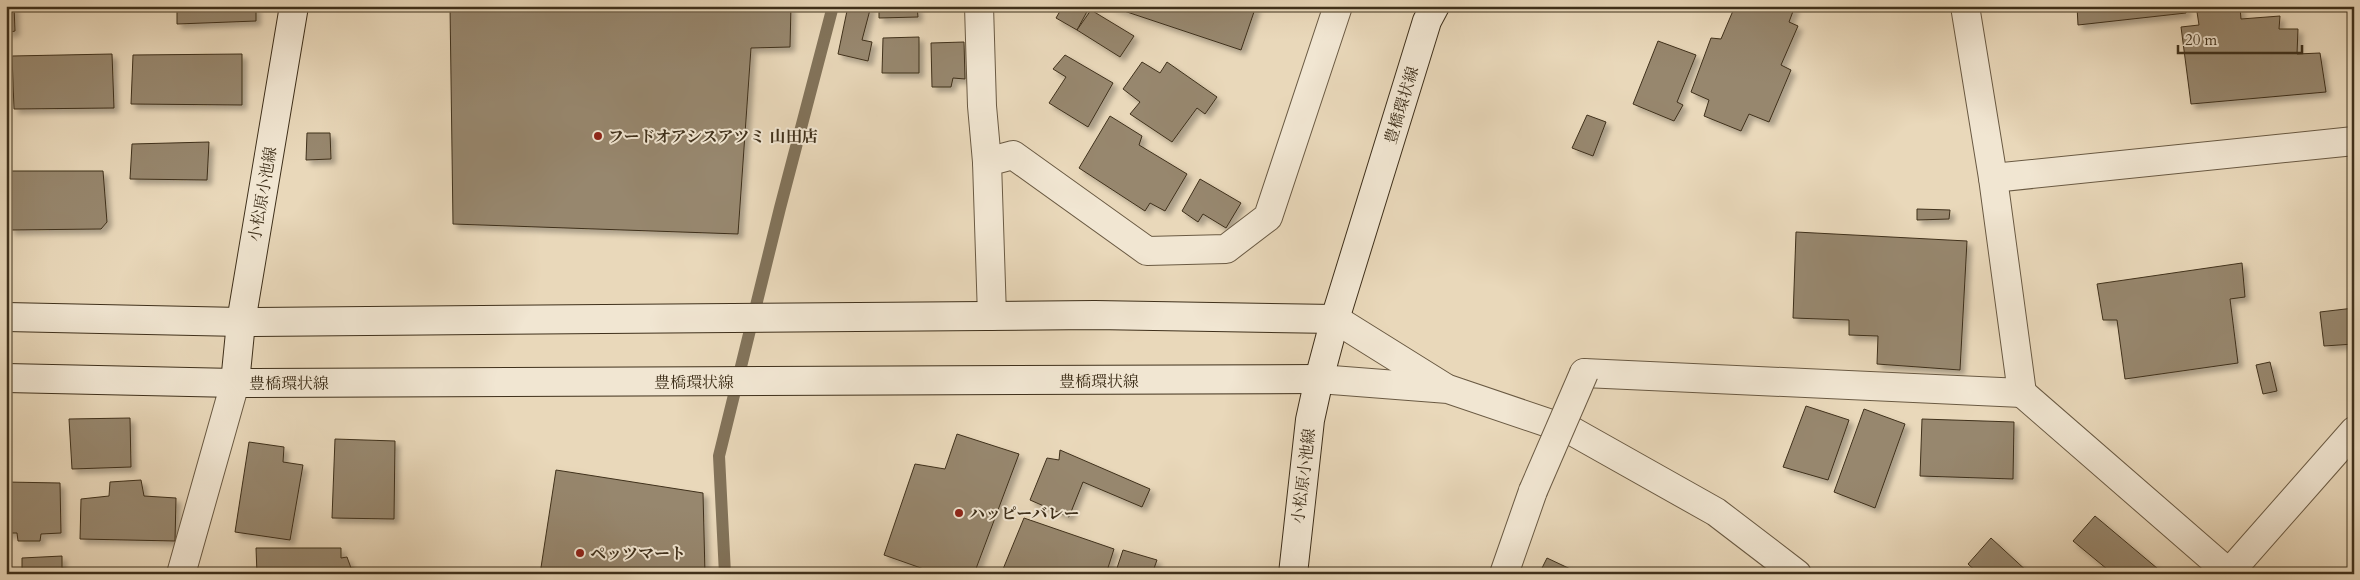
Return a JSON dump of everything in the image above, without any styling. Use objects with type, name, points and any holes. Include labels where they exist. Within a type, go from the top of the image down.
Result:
[{"type":"main road","name":"小松原小池線","points":[[180,574],[235,383],[241,322],[294,6]]},
{"type":"main road","points":[[979,6],[992,316]]},
{"type":"main road","points":[[987,162],[1013,156],[1147,251],[1226,248],[1268,217],[1338,6]]},
{"type":"main road","name":"豊橋環状線","points":[[6,378],[235,383],[1319,379],[1335,319],[1427,21],[1435,6]]},
{"type":"main road","points":[[1965,6],[1993,178],[2022,393]]},
{"type":"main road","points":[[1993,178],[2354,141]]},
{"type":"main road","points":[[6,317],[241,322],[1095,315],[1335,319],[1448,390]]},
{"type":"main road","points":[[1504,574],[1533,491],[1584,373],[2022,393],[2229,573],[2354,431]]},
{"type":"main road","name":"小松原小池線","points":[[1293,574],[1310,420],[1319,379]]},
{"type":"main road","points":[[1319,379],[1448,390],[1572,431],[1716,512],[1797,574]]},
{"type":"building","points":[[6,6],[14,6],[15,31],[6,33]]},
{"type":"building","points":[[177,6],[256,6],[256,21],[177,24]]},
{"type":"building","name":"フードオアシスアツミ 山田店","points":[[450,6],[791,6],[790,47],[751,48],[738,234],[453,224]]},
{"type":"building","points":[[848,6],[871,6],[862,40],[872,42],[868,61],[838,54]]},
{"type":"building","points":[[879,6],[917,6],[918,17],[879,18]]},
{"type":"building","points":[[1063,6],[1090,6],[1077,30],[1056,18]]},
{"type":"building","points":[[1109,6],[1256,6],[1241,50]]},
{"type":"building","points":[[1735,6],[1795,6],[1789,22],[1798,26],[1781,65],[1791,70],[1769,122],[1749,114],[1741,131],[1704,116],[1709,100],[1691,92],[1711,38],[1721,39]]},
{"type":"building","points":[[2077,6],[2186,6],[2186,13],[2078,25]]},
{"type":"building","points":[[2240,7],[2241,19],[2280,16],[2279,29],[2298,29],[2297,54],[2320,53],[2326,92],[2191,104],[2181,27],[2199,25],[2197,12]]},
{"type":"building","points":[[1091,10],[1134,36],[1120,57],[1077,30]]},
{"type":"building","points":[[919,37],[919,73],[882,73],[883,38]]},
{"type":"building","points":[[1658,41],[1696,55],[1677,102],[1683,105],[1674,121],[1633,104]]},
{"type":"building","points":[[964,42],[965,79],[953,78],[951,87],[932,87],[931,43]]},
{"type":"building","points":[[112,54],[114,108],[14,109],[12,56]]},
{"type":"building","points":[[242,54],[242,105],[131,104],[133,55]]},
{"type":"building","points":[[1065,55],[1113,83],[1088,127],[1049,103],[1066,77],[1053,69]]},
{"type":"building","points":[[1142,62],[1160,73],[1167,62],[1217,97],[1205,114],[1197,108],[1172,142],[1130,114],[1140,102],[1123,89]]},
{"type":"building","points":[[1587,115],[1606,122],[1593,156],[1572,148]]},
{"type":"building","points":[[1110,116],[1142,136],[1139,145],[1187,174],[1165,211],[1150,203],[1145,211],[1079,168]]},
{"type":"building","points":[[307,133],[330,133],[331,159],[306,160]]},
{"type":"building","points":[[209,142],[207,180],[130,179],[132,144]]},
{"type":"building","points":[[6,171],[103,171],[107,222],[101,229],[10,230],[9,203],[6,203]]},
{"type":"building","points":[[1200,179],[1241,203],[1226,228],[1203,214],[1198,222],[1182,211]]},
{"type":"building","points":[[1917,209],[1950,210],[1949,219],[1917,220]]},
{"type":"building","points":[[1796,232],[1967,241],[1960,370],[1877,364],[1878,336],[1849,335],[1849,320],[1793,318]]},
{"type":"building","points":[[2242,263],[2245,297],[2230,299],[2238,363],[2125,379],[2117,320],[2103,320],[2097,284]]},
{"type":"building","points":[[2354,308],[2354,344],[2324,346],[2320,312]]},
{"type":"building","points":[[2270,362],[2277,391],[2263,394],[2256,365]]},
{"type":"building","points":[[1806,406],[1849,420],[1828,480],[1783,467]]},
{"type":"building","points":[[1864,409],[1905,424],[1875,508],[1834,492]]},
{"type":"building","points":[[130,418],[131,467],[72,469],[69,419]]},
{"type":"building","points":[[1922,419],[2014,422],[2013,479],[1920,476]]},
{"type":"building","points":[[957,434],[1019,454],[974,574],[938,574],[884,555],[915,464],[945,469]]},
{"type":"building","points":[[335,439],[395,441],[394,519],[332,518]]},
{"type":"building","points":[[249,442],[284,447],[283,462],[303,465],[290,540],[235,532]]},
{"type":"building","points":[[1060,450],[1150,489],[1142,507],[1083,482],[1069,517],[1030,500],[1047,458],[1059,460]]},
{"type":"building","points":[[556,470],[703,493],[705,574],[540,574]]},
{"type":"building","points":[[141,480],[144,496],[176,498],[175,541],[80,539],[81,499],[109,496],[110,482]]},
{"type":"building","points":[[6,482],[60,483],[61,533],[41,534],[40,541],[18,541],[17,533],[6,533]]},
{"type":"building","points":[[2095,516],[2164,574],[2113,574],[2073,541]]},
{"type":"building","points":[[1024,518],[1114,549],[1106,574],[1001,574]]},
{"type":"building","points":[[1991,538],[2030,574],[1979,574],[1968,564]]},
{"type":"building","points":[[256,548],[341,548],[341,558],[347,557],[351,568],[375,571],[375,574],[257,574]]},
{"type":"building","points":[[1123,550],[1157,560],[1152,574],[1115,574]]},
{"type":"building","points":[[62,556],[62,568],[93,571],[93,574],[22,574],[22,558]]},
{"type":"building","points":[[1547,558],[1581,574],[1539,574]]},
{"type":"waterway","points":[[725,574],[719,456],[780,208],[833,6]]},
{"type":"place","name":"フードオアシスアツミ 山田店","points":[[598,136]]},
{"type":"place","name":"ハッピーバレー","points":[[959,513]]},
{"type":"place","name":"ペッツマート","points":[[580,553]]}]
